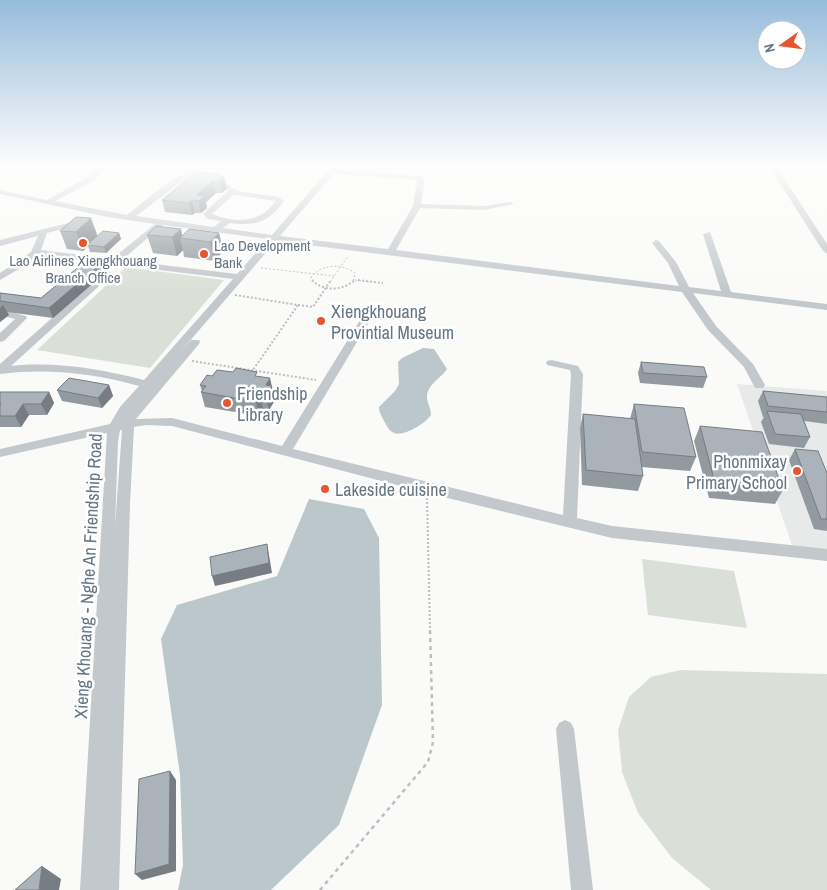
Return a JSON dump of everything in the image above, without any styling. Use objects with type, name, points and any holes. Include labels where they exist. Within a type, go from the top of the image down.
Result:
[{"type":"street","points":[[69,208],[108,215],[390,253],[827,307]]},
{"type":"street","points":[[130,218],[143,208]]},
{"type":"street","points":[[214,208],[207,214],[211,217],[251,222],[260,221],[273,208]]},
{"type":"street","name":"Xieng Khouang - Nghe An Friendship Road","points":[[91,890],[107,508],[114,427],[119,416],[146,384],[305,208]]},
{"type":"street","points":[[390,253],[416,208]]},
{"type":"street","points":[[468,208],[487,208]]},
{"type":"street","points":[[799,208],[827,251]]},
{"type":"street","points":[[0,243],[108,215]]},
{"type":"street","points":[[216,230],[228,220]]},
{"type":"street","points":[[115,261],[162,222]]},
{"type":"street","points":[[0,277],[37,252],[43,240],[43,232]]},
{"type":"street","points":[[706,234],[727,294]]},
{"type":"street","name":"Xieng Khouang - Nghe An Friendship Road","points":[[108,890],[123,504],[128,424],[133,413],[259,267],[279,238]]},
{"type":"street","points":[[656,243],[672,262],[685,289],[712,328],[749,366],[759,385]]},
{"type":"street","points":[[37,252],[240,278]]},
{"type":"street","points":[[0,370],[107,274]]},
{"type":"street","points":[[0,312],[22,318],[0,339]]},
{"type":"street","points":[[285,451],[367,318]]},
{"type":"street","points":[[552,363],[574,368],[577,374],[570,522]]},
{"type":"street","points":[[0,370],[22,367],[80,371],[146,384]]},
{"type":"street","points":[[0,454],[128,424],[146,421],[172,422],[427,488],[612,532],[827,555]]},
{"type":"street","points":[[564,729],[582,890]]},
{"type":"path","points":[[235,295],[313,307],[353,248]]},
{"type":"path","points":[[313,274],[328,266],[341,266],[355,273],[355,280]]},
{"type":"path","points":[[259,267],[334,276]]},
{"type":"path","points":[[313,274],[312,281],[320,287],[326,288],[340,288],[355,280],[383,283]]},
{"type":"path","points":[[253,370],[298,305]]},
{"type":"path","points":[[180,359],[328,382]]},
{"type":"path","points":[[320,890],[428,762],[433,742],[427,488]]},
{"type":"shaded area","points":[[126,267],[224,280],[150,368],[37,350]]},
{"type":"shaded area","points":[[423,348],[434,349],[447,369],[431,386],[427,394],[431,415],[420,425],[409,431],[398,434],[394,433],[386,425],[379,407],[395,391],[399,384],[398,362],[402,358]]},
{"type":"shaded area","name":"Phonmixay Primary School","points":[[737,384],[827,391],[827,555],[794,551]]},
{"type":"shaded area","points":[[309,499],[364,509],[379,538],[382,705],[339,825],[271,890],[178,890],[183,865],[180,775],[161,639],[177,605],[277,576]]},
{"type":"shaded area","points":[[642,559],[734,571],[747,628],[648,615]]},
{"type":"shaded area","points":[[681,670],[827,674],[827,890],[711,890],[672,858],[638,813],[622,772],[618,730],[629,697],[651,677]]},
{"type":"building","points":[[76,217],[91,218],[76,232],[60,231]]},
{"type":"building","points":[[156,226],[181,229],[172,237],[147,235]]},
{"type":"building","points":[[189,229],[219,233],[210,242],[180,238]]},
{"type":"building","points":[[103,231],[119,233],[104,247],[87,245]]},
{"type":"building","points":[[87,260],[103,262],[49,308],[0,301],[0,293],[41,298]]},
{"type":"building","points":[[641,362],[704,367],[707,377],[643,373]]},
{"type":"building","points":[[236,368],[257,372],[255,376],[270,378],[266,385],[272,386],[266,396],[260,395],[256,402],[201,392],[206,386],[200,385],[207,375],[212,376],[217,370],[233,372]]},
{"type":"building","points":[[69,378],[109,385],[98,398],[57,390]]},
{"type":"building","points":[[763,391],[827,397],[827,412],[768,406]]},
{"type":"building","points":[[0,392],[49,392],[41,404],[23,404],[15,416],[0,416]]},
{"type":"building","points":[[634,404],[684,408],[696,457],[642,452]]},
{"type":"building","points":[[767,411],[801,414],[810,437],[775,434]]},
{"type":"building","points":[[583,414],[635,419],[643,476],[586,470]]},
{"type":"building","points":[[700,426],[762,432],[783,490],[715,483]]},
{"type":"building","points":[[795,449],[818,451],[827,473],[827,519],[821,519]]},
{"type":"building","points":[[267,544],[269,563],[212,576],[210,557]]},
{"type":"building","points":[[170,771],[169,864],[135,874],[139,779]]},
{"type":"building","points":[[42,866],[39,890],[15,890]]},
{"type":"place","name":"Lao Airlines Xiengkhouang Branch Office","points":[[83,243]]},
{"type":"place","name":"Lao Development Bank","points":[[204,254]]},
{"type":"place","name":"Xiengkhouang Provintial Museum","points":[[321,321]]},
{"type":"place","name":"Friendship Library","points":[[227,403]]},
{"type":"place","name":"Phonmixay Primary School","points":[[797,471]]},
{"type":"place","name":"Lakeside cuisine","points":[[325,489]]}]
